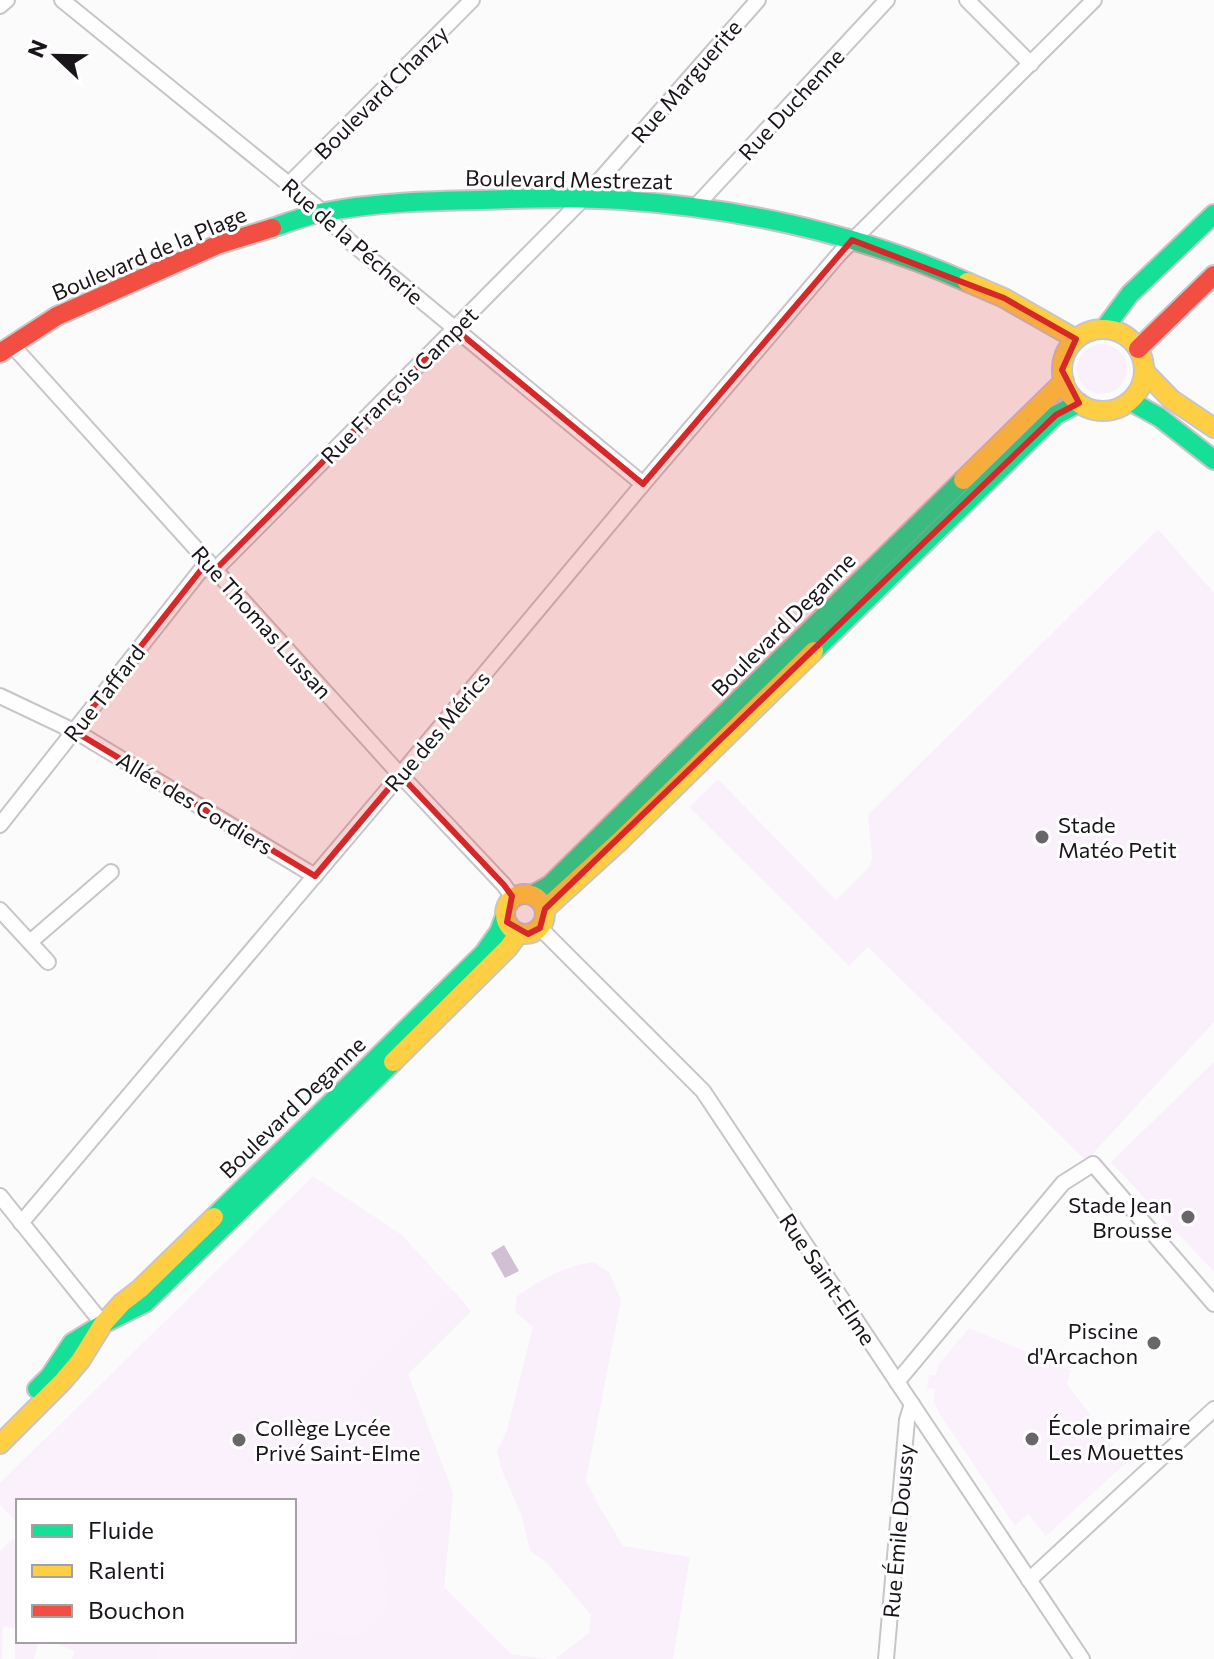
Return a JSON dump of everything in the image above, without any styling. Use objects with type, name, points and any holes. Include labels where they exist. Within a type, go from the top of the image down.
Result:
[{"type":"street","points":[[0,6],[7,0]]},
{"type":"street","name":"Rue de la Pécherie","points":[[62,0],[323,212],[348,240],[643,484]]},
{"type":"street","name":"Boulevard Chanzy","points":[[289,184],[472,0]]},
{"type":"street","name":"Rue Marguerite","points":[[583,199],[758,0]]},
{"type":"street","name":"Rue Duchenne","points":[[695,207],[887,0]]},
{"type":"street","points":[[967,0],[1031,64]]},
{"type":"street","name":"Rue des Mérics","points":[[21,1223],[852,240],[1094,0]]},
{"type":"street","name":"Boulevard Mestrezat","points":[[323,212],[439,201],[535,198],[620,200],[695,207],[755,217],[852,240],[934,267],[1004,298],[1076,339]]},
{"type":"street","name":"Rue François Campet","points":[[212,566],[455,329],[583,199]]},
{"type":"street","name":"Boulevard de la Plage","points":[[6,349],[57,316],[217,245],[323,212]]},
{"type":"street","points":[[1104,329],[1130,294],[1214,214]]},
{"type":"street","points":[[1138,349],[1214,275]]},
{"type":"street","points":[[1104,329],[1129,338],[1138,349],[1144,371],[1142,382],[1130,401],[1101,411],[1079,403],[1069,393],[1062,370],[1064,358],[1076,339],[1093,330],[1104,329]]},
{"type":"street","name":"Rue Thomas Lussan","points":[[6,349],[212,566],[400,775],[504,885],[532,908]]},
{"type":"street","points":[[1144,371],[1171,399],[1214,428]]},
{"type":"street","name":"Boulevard Deganne","points":[[532,908],[550,885],[1064,381]]},
{"type":"street","points":[[1130,401],[1159,417],[1214,460]]},
{"type":"street","name":"Boulevard Deganne","points":[[0,1444],[63,1381],[80,1361],[103,1324],[122,1303],[160,1270],[484,953],[499,932],[506,909],[532,908],[622,839],[1056,415],[1079,403]]},
{"type":"street","name":"Rue Taffard","points":[[0,825],[212,566]]},
{"type":"street","name":"Allée des Cordiers","points":[[0,696],[74,731],[315,876]]},
{"type":"street","points":[[30,942],[111,872]]},
{"type":"street","points":[[505,916],[510,928],[528,934],[532,908]]},
{"type":"street","name":"Rue Saint-Elme","points":[[532,908],[703,1091],[1082,1659]]},
{"type":"street","points":[[0,910],[48,962]]},
{"type":"street","name":"Boulevard Deganne","points":[[0,1425],[50,1376],[72,1343],[145,1303],[477,979],[519,933]]},
{"type":"street","points":[[897,1382],[1063,1183],[1093,1164],[1214,1304]]},
{"type":"street","points":[[0,1196],[103,1324]]},
{"type":"street","name":"Rue Émile Doussy","points":[[886,1659],[907,1420],[912,1404]]},
{"type":"street","points":[[1029,1580],[1214,1409]]},
{"type":"highlighted area","points":[[852,240],[1004,298],[1076,339],[1062,370],[1079,403],[1056,415],[545,909],[540,928],[528,934],[507,922],[512,896],[504,885],[400,775],[315,876],[74,731],[208,561],[215,570],[455,329],[643,484]]},
{"type":"shaded area","points":[[1102,344],[1120,351],[1127,369],[1120,387],[1102,394],[1084,387],[1077,369],[1084,351]]},
{"type":"shaded area","name":"Stade Matéo Petit","points":[[1158,529],[1214,593],[1214,1022],[1086,1161],[868,947],[849,966],[689,807],[718,779],[836,900],[870,866],[868,815]]},
{"type":"shaded area","name":"Stade Jean Brousse","points":[[1214,1062],[1214,1272],[1111,1162]]},
{"type":"shaded area","name":"Collège Lycée Privé Saint-Elme","points":[[313,1176],[402,1235],[471,1311],[408,1374],[453,1493],[444,1588],[511,1654],[500,1659],[152,1659],[141,1643],[296,1643],[296,1499],[16,1499],[16,1522],[0,1505],[0,1483]]},
{"type":"shaded area","points":[[504,1245],[519,1271],[505,1278],[491,1253]]},
{"type":"shaded area","points":[[593,1262],[609,1272],[621,1300],[586,1481],[623,1546],[690,1557],[673,1659],[555,1659],[589,1633],[591,1615],[547,1563],[530,1551],[522,1517],[497,1451],[506,1433],[533,1327],[515,1312],[517,1296],[553,1274]]},
{"type":"shaded area","points":[[453,1290],[471,1311],[408,1374],[453,1493],[444,1587],[511,1654],[547,1659],[289,1659],[321,1631],[345,1635],[369,1632],[383,1619],[391,1588],[379,1536],[424,1488],[411,1451],[354,1392]]},
{"type":"shaded area","name":"École primaire Les Mouettes","points":[[969,1328],[1071,1370],[1067,1384],[1127,1462],[1046,1536],[1028,1514],[1015,1526],[940,1415],[933,1401],[935,1389],[927,1388],[929,1375],[936,1375],[938,1365]]},
{"type":"shaded area","points":[[13,1539],[16,1541],[16,1643],[38,1643],[34,1659],[15,1659],[15,1628],[3,1627],[0,1659],[0,1551]]},
{"type":"shaded area","points":[[56,1643],[157,1643],[158,1659],[72,1659],[74,1651]]},
{"type":"traffic: fast","points":[[272,228],[318,213],[383,204],[534,198],[621,200],[710,209],[798,226],[884,250],[967,282]]},
{"type":"traffic: fast","points":[[1104,329],[1130,294],[1214,214]]},
{"type":"traffic: fast","points":[[1130,401],[1159,417],[1214,460]]},
{"type":"traffic: fast","points":[[814,651],[1056,415],[1079,403]]},
{"type":"traffic: fast","points":[[532,895],[550,885],[963,480]]},
{"type":"traffic: fast","points":[[214,1217],[484,953],[499,932],[505,916]]},
{"type":"traffic: fast","points":[[37,1389],[50,1376],[72,1343],[145,1303],[393,1062]]},
{"type":"traffic: slow","points":[[967,282],[1004,298],[1076,339]]},
{"type":"traffic: slow","points":[[1103,329],[1119,332],[1132,341],[1141,354],[1144,370],[1141,386],[1132,399],[1119,408],[1103,411],[1087,408],[1074,399],[1065,386],[1062,370],[1065,354],[1074,341],[1087,332],[1103,329]]},
{"type":"traffic: slow","points":[[1144,371],[1171,399],[1214,428]]},
{"type":"traffic: slow","points":[[963,480],[1064,381]]},
{"type":"traffic: slow","points":[[545,909],[622,839],[814,651]]},
{"type":"traffic: slow","points":[[525,894],[539,900],[545,914],[539,928],[525,934],[511,928],[505,914],[511,900],[525,894]]},
{"type":"traffic: slow","points":[[393,1062],[508,948],[519,933]]},
{"type":"traffic: slow","points":[[0,1444],[63,1381],[80,1361],[103,1324],[122,1303],[214,1217]]},
{"type":"traffic: jam","points":[[0,353],[57,316],[217,245],[272,228]]},
{"type":"traffic: jam","points":[[1138,349],[1214,275]]},
{"type":"place","name":"Stade Matéo Petit","points":[[1042,837]]},
{"type":"place","name":"Stade Jean Brousse","points":[[1188,1217]]},
{"type":"place","name":"Piscine d'Arcachon","points":[[1154,1343]]},
{"type":"place","name":"École primaire Les Mouettes","points":[[1032,1439]]},
{"type":"place","name":"Collège Lycée Privé Saint-Elme","points":[[239,1440]]}]
